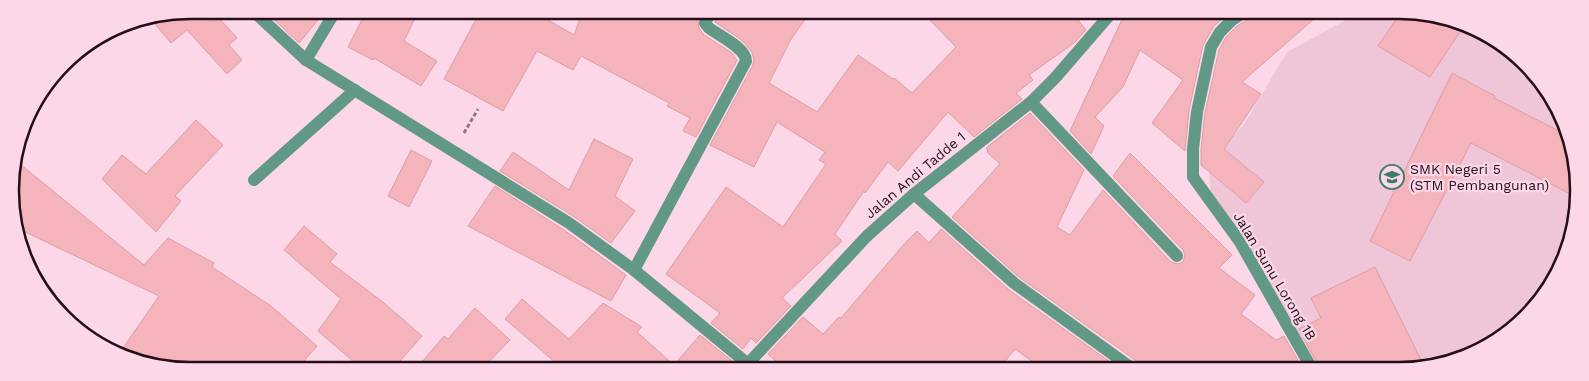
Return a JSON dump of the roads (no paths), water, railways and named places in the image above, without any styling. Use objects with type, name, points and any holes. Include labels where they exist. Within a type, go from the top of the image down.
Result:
[{"type":"street","points":[[262,19],[306,60],[569,223],[634,270],[740,362]]},
{"type":"street","points":[[306,60],[331,19]]},
{"type":"street","points":[[634,270],[746,61],[743,51],[709,28],[705,23],[707,19]]},
{"type":"street","name":"Jalan Andi Tadde 1","points":[[751,362],[867,236],[914,194],[1031,102],[1055,78],[1106,19]]},
{"type":"street","name":"Jalan Sunu Lorong 1B","points":[[1234,19],[1220,32],[1211,47],[1198,112],[1193,149],[1194,177],[1240,242],[1308,362]]},
{"type":"street","points":[[254,180],[355,90]]},
{"type":"street","points":[[1031,102],[1177,256]]},
{"type":"street","points":[[914,194],[1014,283],[1122,362]]},
{"type":"place","name":"SMK Negeri 5 (STM Pembangunan)","points":[[1392,177]]}]
